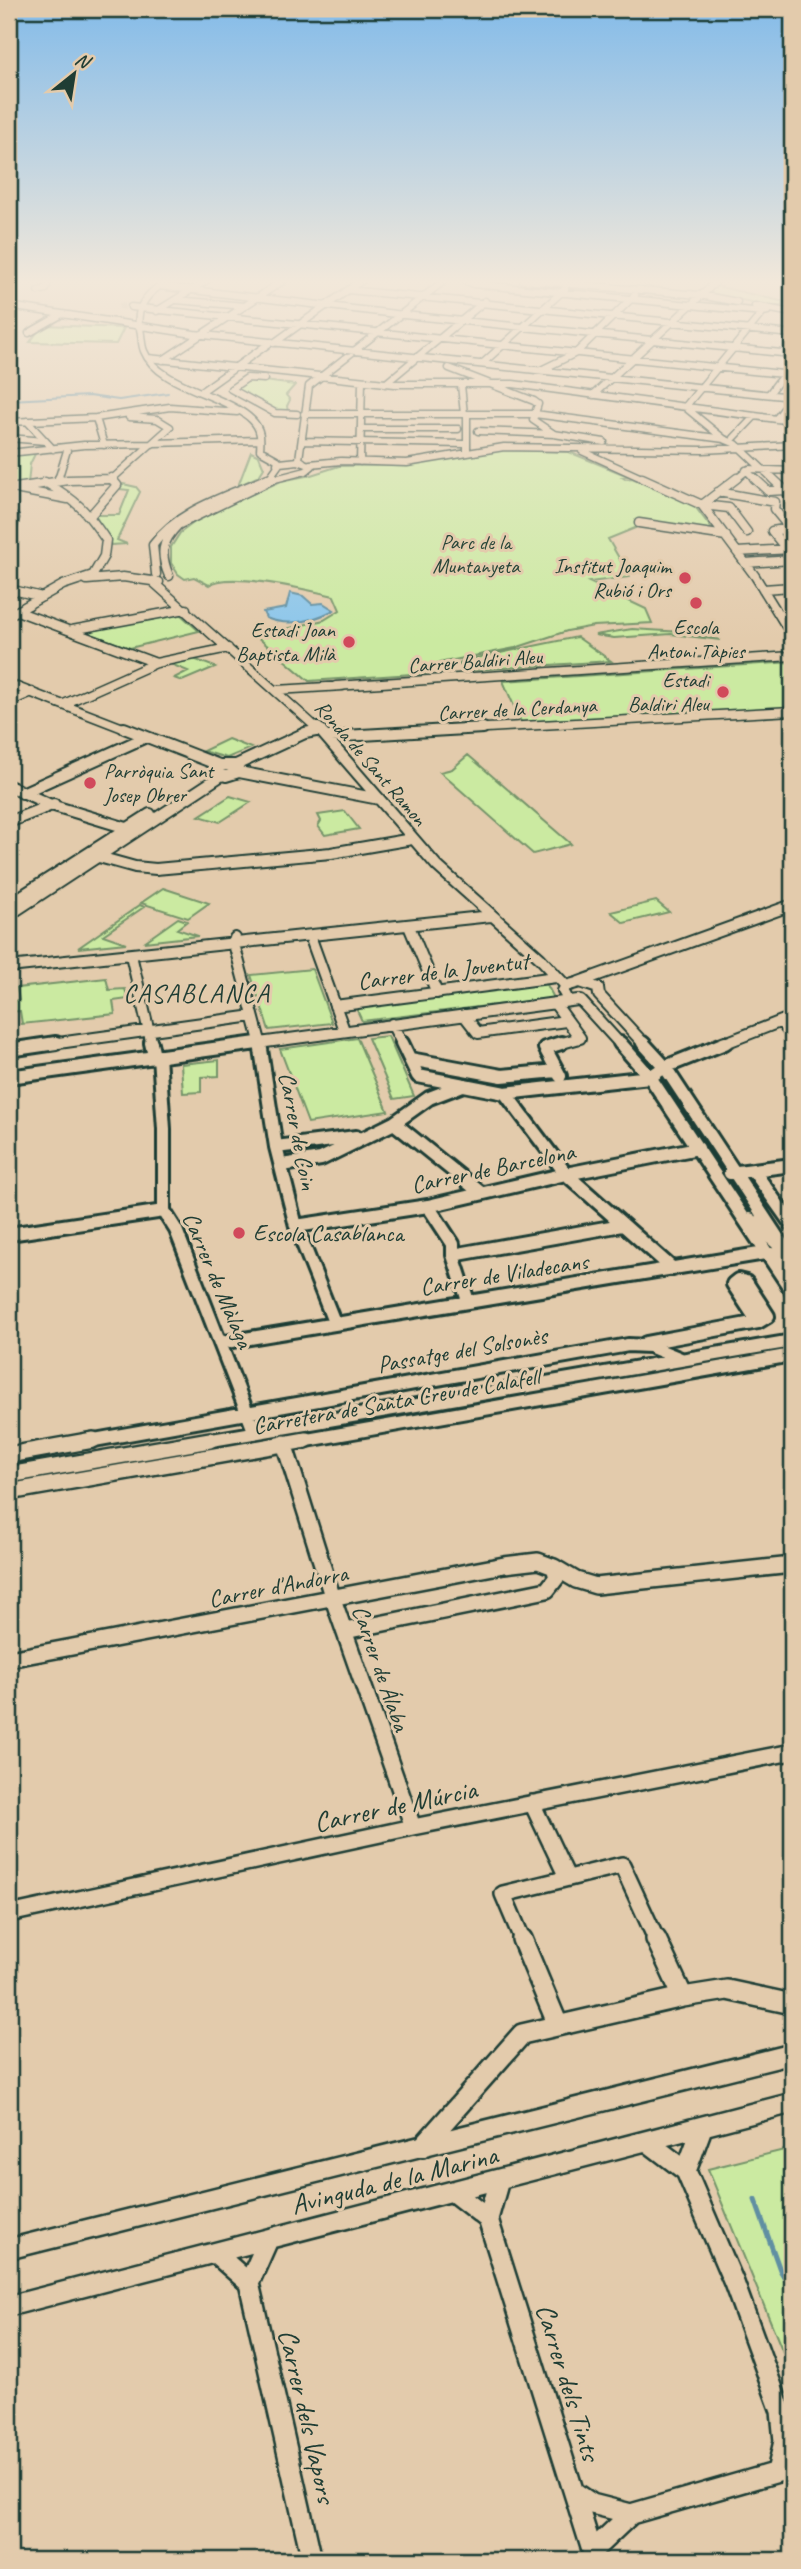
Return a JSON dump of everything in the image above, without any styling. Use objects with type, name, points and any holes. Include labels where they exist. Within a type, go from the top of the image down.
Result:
[{"type":"street","points":[[218,400],[257,425],[261,434],[260,450],[273,461],[407,463],[467,449]]},
{"type":"street","points":[[251,400],[275,413],[535,414],[724,439],[737,444],[789,493]]},
{"type":"street","points":[[300,400],[304,462]]},
{"type":"street","points":[[304,400],[301,414],[304,462]]},
{"type":"street","points":[[357,462],[361,400]]},
{"type":"street","points":[[463,400],[467,449]]},
{"type":"street","points":[[531,400],[538,404],[534,421],[554,434]]},
{"type":"street","points":[[630,400],[792,421]]},
{"type":"street","points":[[685,407],[691,400]]},
{"type":"street","points":[[776,419],[791,400]]},
{"type":"street","points":[[99,418],[170,407],[241,413]]},
{"type":"street","points":[[685,407],[724,439]]},
{"type":"street","points":[[120,414],[131,417]]},
{"type":"street","points":[[737,444],[755,416]]},
{"type":"street","points":[[9,422],[131,417],[157,419],[169,424],[168,431],[110,479],[45,482],[10,489]]},
{"type":"street","points":[[99,418],[104,444]]},
{"type":"street","points":[[27,421],[53,449]]},
{"type":"street","points":[[360,429],[458,429]]},
{"type":"street","points":[[478,431],[554,434],[621,443],[628,445],[630,449]]},
{"type":"street","points":[[9,438],[45,441]]},
{"type":"street","points":[[9,453],[104,444],[259,440]]},
{"type":"street","points":[[302,441],[467,449],[630,449],[737,444],[792,447]]},
{"type":"street","points":[[58,481],[68,447]]},
{"type":"street","points":[[576,448],[702,505],[730,508],[747,532]]},
{"type":"street","points":[[268,480],[273,461]]},
{"type":"street","name":"Ronda de Sant Ramon","points":[[273,461],[291,473]]},
{"type":"street","name":"Ronda de Sant Ramon","points":[[268,480],[273,475],[273,461]]},
{"type":"street","name":"Ronda de Sant Ramon","points":[[170,595],[161,548],[175,527],[268,480],[307,474],[304,462],[291,473],[268,480],[182,517],[163,531],[152,545],[151,578],[324,733],[439,868],[540,958],[578,982],[619,1040]]},
{"type":"street","points":[[702,505],[747,470],[761,468],[792,471]]},
{"type":"street","points":[[747,470],[768,491],[789,493]]},
{"type":"street","points":[[90,516],[117,485],[110,479]]},
{"type":"street","points":[[21,609],[88,576],[97,568],[107,546],[90,516],[78,503],[45,482]]},
{"type":"street","points":[[10,489],[78,503]]},
{"type":"street","points":[[684,496],[715,494],[775,502],[774,509],[791,530]]},
{"type":"street","points":[[58,497],[69,505]]},
{"type":"street","points":[[702,505],[764,589],[792,636]]},
{"type":"street","points":[[9,514],[15,518],[9,543]]},
{"type":"street","points":[[639,523],[726,536]]},
{"type":"street","points":[[789,549],[772,531],[791,530]]},
{"type":"street","points":[[737,552],[789,549]]},
{"type":"street","points":[[746,563],[792,560]]},
{"type":"street","points":[[97,568],[103,573],[151,578]]},
{"type":"street","points":[[88,576],[168,579]]},
{"type":"street","points":[[9,589],[41,597],[73,584],[114,577],[151,578]]},
{"type":"street","points":[[9,615],[73,584]]},
{"type":"street","points":[[764,589],[792,587]]},
{"type":"street","points":[[21,609],[156,663]]},
{"type":"street","points":[[71,631],[186,610]]},
{"type":"street","points":[[782,618],[792,617]]},
{"type":"street","points":[[64,705],[156,663],[228,649]]},
{"type":"street","name":"Carrer Baldiri Aleu","points":[[276,690],[792,656]]},
{"type":"street","points":[[9,684],[146,737],[219,771]]},
{"type":"street","points":[[9,702],[32,692]]},
{"type":"street","name":"Carrer de la Cerdanya","points":[[324,733],[792,711]]},
{"type":"street","points":[[9,915],[100,857],[219,771],[238,768],[305,733],[324,733]]},
{"type":"street","points":[[22,793],[146,737]]},
{"type":"street","points":[[238,768],[379,799]]},
{"type":"street","points":[[9,786],[51,805],[128,828],[138,827]]},
{"type":"street","points":[[9,822],[61,801],[138,827]]},
{"type":"street","points":[[9,904],[128,828]]},
{"type":"street","points":[[88,854],[135,867],[159,868],[331,853],[412,839]]},
{"type":"street","points":[[578,982],[792,905]]},
{"type":"street","points":[[9,960],[489,914]]},
{"type":"street","points":[[9,967],[131,955],[234,940],[310,936],[342,929],[409,926],[447,918]]},
{"type":"street","points":[[409,926],[438,993]]},
{"type":"street","points":[[310,936],[344,1030]]},
{"type":"street","name":"Carrer de Coin","points":[[234,940],[260,1041],[276,1147],[294,1195],[296,1226],[334,1322]]},
{"type":"street","name":"Carrer de Màlaga","points":[[131,955],[146,1032],[156,1056],[164,1129],[164,1211],[176,1230],[255,1433]]},
{"type":"street","name":"Ronda de Sant Ramon","points":[[540,958],[566,991],[589,996],[612,1009],[665,1067],[792,1258]]},
{"type":"street","points":[[589,996],[600,974]]},
{"type":"street","name":"Carrer de la Joventut","points":[[335,1006],[556,977]]},
{"type":"street","name":"Ronda de Sant Ramon","points":[[566,991],[578,982]]},
{"type":"street","name":"Carrer de la Joventut","points":[[485,1012],[566,991]]},
{"type":"street","name":"Ronda de Sant Ramon","points":[[589,996],[619,1040],[650,1077],[792,1291]]},
{"type":"street","name":"Carrer de la Joventut","points":[[9,1077],[260,1041],[556,1005],[589,996]]},
{"type":"street","points":[[556,1005],[580,1038],[545,1048],[564,1086]]},
{"type":"street","points":[[610,1024],[612,1009]]},
{"type":"street","points":[[464,1015],[478,1033],[566,1021]]},
{"type":"street","points":[[9,1050],[253,1016]]},
{"type":"street","points":[[392,1024],[418,1076],[505,1093],[650,1077],[665,1067],[792,1017]]},
{"type":"street","points":[[781,1022],[792,1036]]},
{"type":"street","points":[[410,1059],[502,1076],[557,1071]]},
{"type":"street","points":[[282,1165],[321,1159],[394,1123],[429,1098],[463,1085]]},
{"type":"street","points":[[505,1093],[566,1174],[673,1269]]},
{"type":"street","points":[[394,1123],[481,1193]]},
{"type":"street","points":[[276,1147],[365,1136]]},
{"type":"street","name":"Carrer de Barcelona","points":[[296,1226],[428,1206],[698,1147]]},
{"type":"street","points":[[717,1175],[792,1165]]},
{"type":"street","points":[[753,1170],[792,1224]]},
{"type":"street","points":[[428,1206],[453,1244],[453,1255],[468,1301]]},
{"type":"street","name":"Ronda de Sant Ramon","points":[[740,1209],[792,1258]]},
{"type":"street","points":[[9,1234],[164,1211]]},
{"type":"street","points":[[453,1255],[622,1225]]},
{"type":"street","points":[[765,1253],[792,1258]]},
{"type":"street","name":"Carrer de Viladecans","points":[[220,1343],[334,1322],[765,1253]]},
{"type":"street","name":"Passatge del Solsonès","points":[[9,1455],[758,1322]]},
{"type":"street","name":"Carretera de Santa Creu de Calafell","points":[[9,1475],[792,1341]]},
{"type":"street","points":[[643,1343],[682,1359]]},
{"type":"street","name":"Carretera de Santa Creu de Calafell","points":[[9,1492],[792,1355]]},
{"type":"street","name":"Carrer de Álaba","points":[[284,1443],[333,1599],[413,1827]]},
{"type":"street","name":"Carrer d'Andorra","points":[[9,1659],[538,1560],[576,1580],[596,1586],[792,1565]]},
{"type":"street","points":[[345,1631],[547,1590],[557,1577],[554,1567]]},
{"type":"street","name":"Carrer de Múrcia","points":[[9,1914],[413,1827],[792,1752]]},
{"type":"street","points":[[532,1804],[567,1877]]},
{"type":"street","points":[[558,2025],[503,1894],[622,1864],[683,1997]]},
{"type":"street","name":"Avinguda de la Marina","points":[[422,2147],[522,2034],[683,1997],[727,1990],[792,2004]]},
{"type":"street","name":"Avinguda de la Marina","points":[[9,2249],[792,2053]]},
{"type":"street","name":"Avinguda de la Marina","points":[[9,2306],[792,2103]]},
{"type":"street","points":[[686,2171],[702,2128]]},
{"type":"street","points":[[574,2492],[592,2504],[631,2514],[785,2470],[787,2417],[734,2283],[686,2171],[648,2142]]},
{"type":"street","points":[[453,2192],[488,2220],[499,2180]]},
{"type":"street","name":"Carrer dels Tints","points":[[488,2220],[594,2556]]},
{"type":"street","points":[[215,2253],[249,2283],[268,2240]]},
{"type":"street","name":"Carrer dels Vapors","points":[[249,2283],[312,2560]]},
{"type":"street","points":[[594,2556],[631,2514]]},
{"type":"green space","points":[[254,400],[290,400],[288,413],[279,413]]},
{"type":"green space","name":"Parc de la Muntanyeta","points":[[501,450],[569,452],[628,476],[622,477],[625,479],[632,478],[693,504],[715,533],[640,526],[608,539],[630,577],[589,582],[646,609],[652,623],[594,626],[567,631],[515,648],[439,663],[428,673],[309,681],[256,636],[324,620],[340,610],[334,596],[250,581],[219,581],[209,585],[194,577],[185,579],[171,563],[171,547],[180,533],[200,518],[281,481],[339,466],[410,465]]},
{"type":"green space","points":[[36,452],[30,464],[28,484],[9,487],[9,454]]},
{"type":"green space","points":[[251,452],[259,456],[264,468],[259,476],[238,486]]},
{"type":"green space","points":[[123,484],[136,487],[140,492],[117,540],[127,544],[111,545],[95,515],[119,515],[129,490],[119,489]]},
{"type":"green space","points":[[179,613],[199,631],[130,648],[85,632]]},
{"type":"green space","points":[[632,629],[683,632],[720,640],[671,634],[614,638],[595,635]]},
{"type":"green space","points":[[577,637],[611,661],[472,670],[459,665],[462,661]]},
{"type":"green space","points":[[191,658],[215,667],[182,681],[174,678],[188,671],[168,663]]},
{"type":"green space","points":[[792,662],[792,708],[521,722],[503,681]]},
{"type":"green space","points":[[228,739],[251,748],[227,758],[203,751]]},
{"type":"green space","points":[[468,755],[571,844],[533,854],[440,772],[452,769]]},
{"type":"green space","points":[[230,796],[251,802],[220,822],[199,816]]},
{"type":"green space","points":[[345,811],[359,829],[325,835],[318,826],[321,821],[318,815]]},
{"type":"green space","points":[[163,888],[209,903],[188,918],[141,903]]},
{"type":"green space","points":[[656,901],[669,912],[624,923],[611,912]]},
{"type":"green space","points":[[140,905],[144,907],[103,935],[126,943],[78,948]]},
{"type":"green space","points":[[178,918],[187,921],[177,929],[198,936],[144,942]]},
{"type":"green space","points":[[312,969],[332,1023],[269,1030],[251,975]]},
{"type":"green space","points":[[106,978],[109,990],[125,989],[128,999],[113,1001],[115,1014],[22,1024],[20,1011],[9,1012],[9,1001],[19,1000],[17,988]]},
{"type":"green space","points":[[546,983],[554,998],[362,1021],[355,1006]]},
{"type":"green space","points":[[388,1036],[414,1096],[394,1099],[368,1038]]},
{"type":"green space","points":[[357,1038],[388,1111],[308,1123],[280,1049]]},
{"type":"green space","points":[[219,1060],[219,1076],[201,1077],[201,1092],[183,1093],[181,1064]]},
{"type":"green space","points":[[792,2148],[792,2374],[708,2169]]},
{"type":"water","points":[[290,593],[303,596],[312,604],[323,603],[334,610],[300,622],[266,618],[263,612],[286,608]]},
{"type":"waterway","points":[[755,2200],[780,2270],[792,2290]]},
{"type":"place","name":"Institut Joaquim Rubió i Ors","points":[[685,578]]},
{"type":"place","name":"Escola Antoni Tàpies","points":[[696,603]]},
{"type":"place","name":"Estadi Joan Baptista Milà","points":[[349,642]]},
{"type":"place","name":"Estadi Baldiri Aleu","points":[[723,692]]},
{"type":"place","name":"Parròquia Sant Josep Obrer","points":[[90,783]]},
{"type":"place","name":"Escola Casablanca","points":[[239,1233]]},
{"type":"district","name":"CASABLANCA","points":[[197,993]]}]
